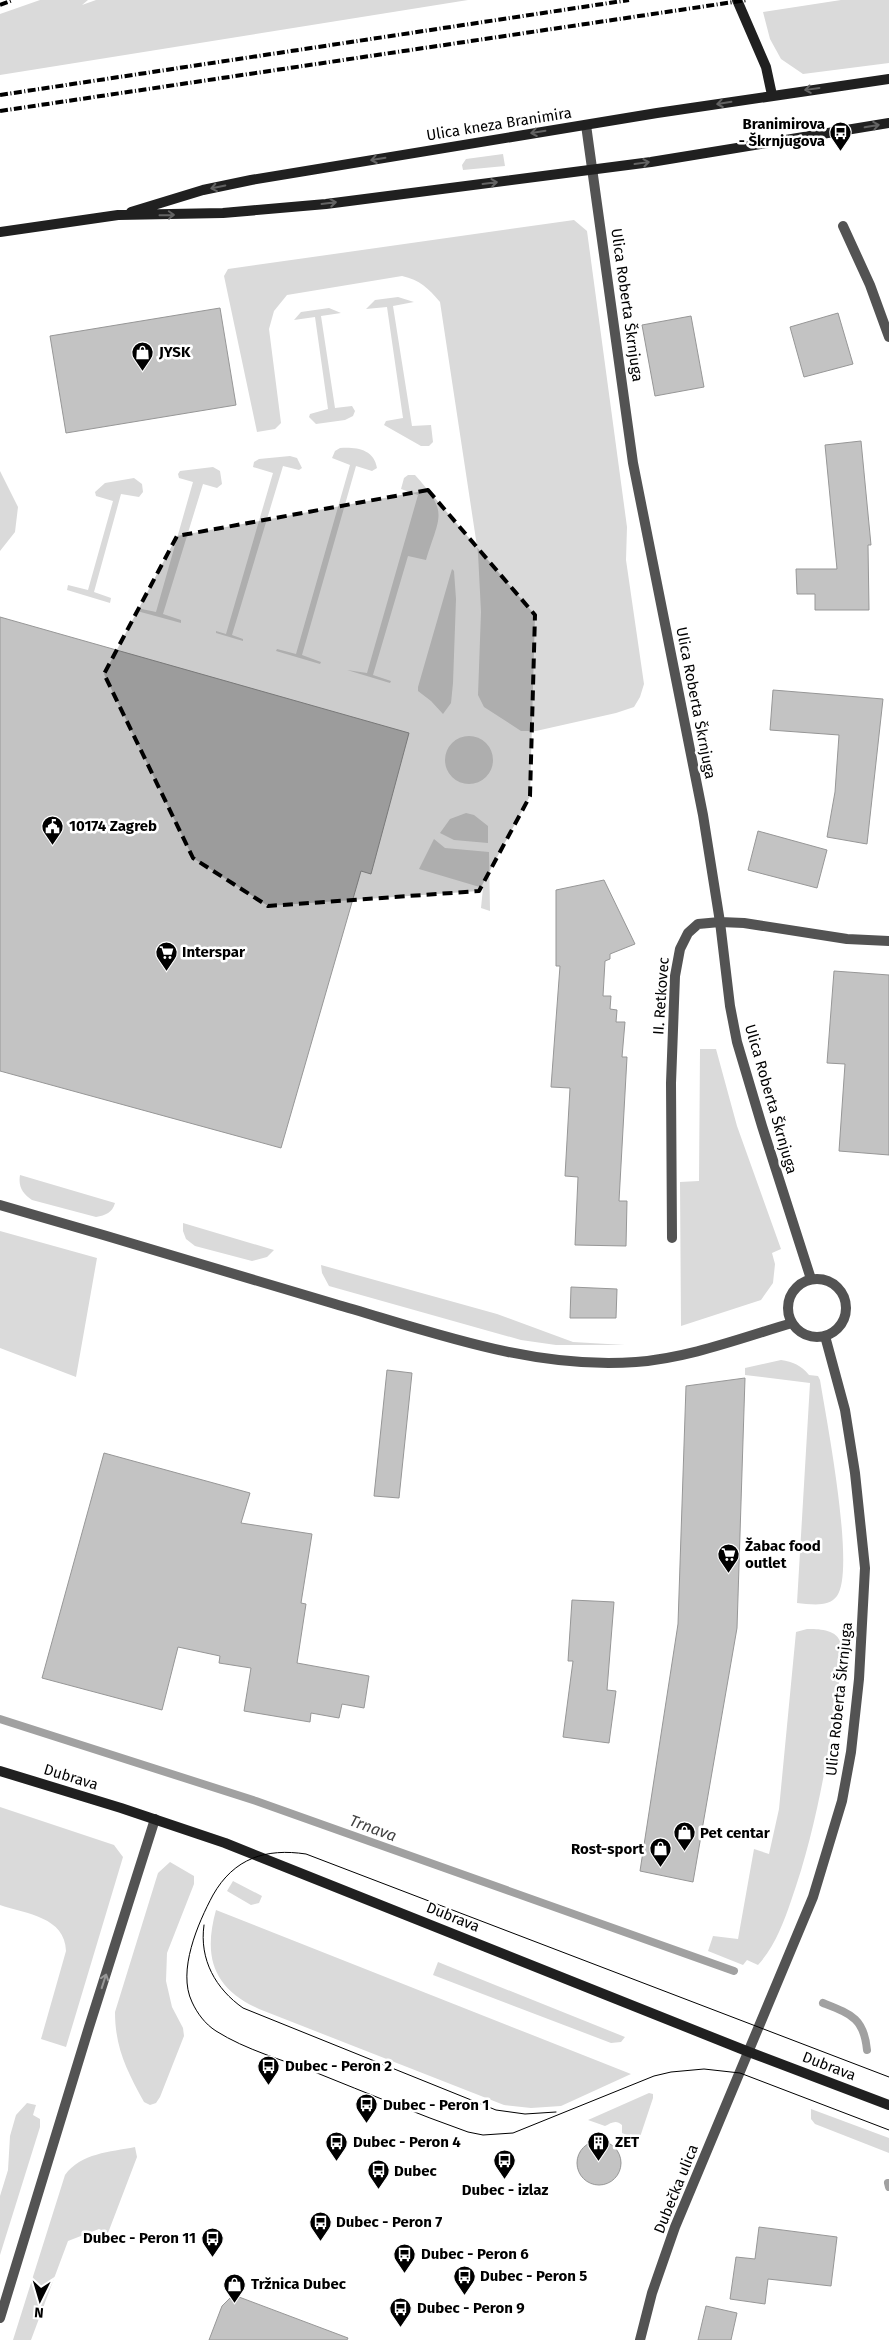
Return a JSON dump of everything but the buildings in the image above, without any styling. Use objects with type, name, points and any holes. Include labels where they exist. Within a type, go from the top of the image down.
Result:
[{"type":"main road","points":[[737,0],[766,67],[772,95]]},
{"type":"main road","name":"Ulica kneza Branimira","points":[[118,215],[203,190],[251,180],[772,95],[889,79]]},
{"type":"main road","name":"Ulica kneza Branimira","points":[[0,232],[118,215],[223,213],[308,206],[594,170],[889,123]]},
{"type":"main road","name":"Dubrava","points":[[0,1771],[156,1819],[225,1843],[749,2052],[889,2105]]},
{"type":"street","name":"Ulica Roberta Škrnjuga","points":[[586,125],[594,170],[633,463],[703,815],[720,922],[730,1006],[737,1042],[810,1279]]},
{"type":"street","points":[[843,226],[870,285],[889,337]]},
{"type":"street","name":"II. Retkovec","points":[[672,1238],[671,1083],[675,976],[680,949],[688,932],[698,924],[744,922],[847,939],[889,941]]},
{"type":"street","points":[[0,1205],[434,1333],[532,1356],[606,1363],[637,1362],[676,1356],[717,1346],[792,1323]]},
{"type":"street","points":[[810,1279],[819,1279],[834,1285],[844,1298],[845,1317],[841,1325],[834,1332],[825,1336],[806,1336],[792,1323],[787,1305],[795,1288],[810,1279]]},
{"type":"street","name":"Ulica Roberta Škrnjuga","points":[[749,2052],[814,1897],[828,1851],[842,1802],[851,1752],[859,1678],[864,1598],[862,1530],[845,1410],[825,1336]]},
{"type":"street","points":[[0,2318],[89,2027],[156,1819]]},
{"type":"street","name":"Dubečka ulica","points":[[640,2340],[652,2293],[675,2228],[749,2052]]},
{"type":"highlighted area","points":[[428,490],[535,615],[530,796],[479,891],[268,906],[193,858],[104,674],[177,536]]},
{"type":"shaded area","points":[[40,0],[88,0],[82,5],[96,0],[468,0],[0,75],[0,14]]},
{"type":"shaded area","points":[[841,0],[889,0],[889,63],[803,74],[781,59],[770,39],[763,12]]},
{"type":"shaded area","points":[[503,154],[505,166],[463,170],[462,165],[466,159]]},
{"type":"shaded area","points":[[574,220],[587,231],[627,527],[626,560],[644,684],[640,697],[634,707],[616,713],[536,731],[521,731],[484,707],[478,695],[481,612],[478,553],[440,302],[423,285],[402,276],[287,295],[274,311],[269,329],[281,423],[275,429],[257,432],[224,276],[228,269]]},
{"type":"shaded area","points":[[398,297],[414,302],[393,306],[412,426],[431,425],[433,442],[429,446],[421,446],[384,425],[386,421],[403,418],[387,307],[366,309],[375,300]]},
{"type":"shaded area","points":[[329,308],[341,313],[321,316],[335,408],[352,406],[355,411],[353,416],[345,420],[316,424],[309,417],[310,414],[328,409],[315,317],[294,320],[301,312]]},
{"type":"shaded area","points":[[340,448],[358,449],[368,453],[377,468],[372,471],[356,466],[302,655],[321,662],[320,664],[276,651],[277,649],[296,654],[350,465],[332,458],[335,451]]},
{"type":"shaded area","points":[[290,456],[297,458],[302,468],[299,470],[283,466],[232,635],[243,639],[243,641],[216,633],[216,631],[226,634],[273,473],[253,467],[254,462],[259,459]]},
{"type":"shaded area","points":[[213,467],[220,471],[222,484],[217,488],[203,484],[163,614],[181,620],[181,623],[137,611],[137,608],[156,612],[193,482],[179,478],[178,474],[180,471]]},
{"type":"shaded area","points":[[0,471],[18,507],[15,532],[0,551]]},
{"type":"shaded area","points":[[408,475],[415,475],[433,498],[437,506],[438,523],[426,560],[408,556],[373,675],[391,681],[390,683],[347,670],[367,673],[418,495],[401,489],[404,478]]},
{"type":"shaded area","points":[[134,478],[142,484],[143,492],[139,497],[121,494],[94,592],[111,598],[110,603],[67,590],[68,585],[88,590],[113,501],[96,496],[95,492],[105,483]]},
{"type":"shaded area","points":[[452,569],[454,571],[456,599],[453,683],[451,703],[443,714],[418,691],[418,687]]},
{"type":"shaded area","points":[[469,736],[478,738],[486,743],[491,751],[493,760],[491,769],[486,777],[478,782],[469,784],[460,782],[452,777],[447,769],[445,760],[447,751],[452,743],[460,738]]},
{"type":"shaded area","points":[[466,813],[474,815],[488,826],[488,843],[454,840],[440,833],[450,819]]},
{"type":"shaded area","points":[[434,839],[445,848],[489,852],[490,911],[481,908],[483,888],[419,869]]},
{"type":"shaded area","points":[[700,1049],[716,1049],[737,1126],[781,1249],[772,1253],[775,1264],[773,1283],[761,1300],[681,1326],[680,1182],[699,1181]]},
{"type":"shaded area","points":[[20,1175],[115,1203],[108,1213],[96,1217],[32,1200],[22,1190]]},
{"type":"shaded area","points":[[183,1223],[274,1250],[267,1257],[252,1261],[195,1246],[186,1239]]},
{"type":"shaded area","points":[[0,1231],[97,1258],[76,1377],[0,1348]]},
{"type":"shaded area","points":[[321,1265],[497,1314],[573,1342],[625,1345],[556,1345],[521,1340],[329,1286],[322,1273]]},
{"type":"shaded area","points":[[781,1360],[796,1364],[809,1375],[818,1376],[820,1380],[838,1492],[843,1556],[842,1581],[837,1596],[824,1604],[797,1603],[810,1383],[745,1375],[745,1368]]},
{"type":"shaded area","points":[[807,1629],[830,1632],[838,1637],[842,1646],[841,1670],[828,1752],[813,1827],[799,1877],[782,1926],[774,1942],[758,1965],[747,1960],[743,1965],[708,1951],[713,1936],[738,1939],[754,1849],[769,1854],[779,1809],[796,1632]]},
{"type":"shaded area","points":[[0,1807],[114,1845],[123,1857],[66,2047],[41,2039],[66,1951],[64,1940],[52,1924],[43,1919],[0,1905]]},
{"type":"shaded area","points":[[170,1862],[194,1876],[194,1884],[167,1953],[166,1981],[172,2007],[183,2028],[184,2036],[160,2097],[156,2103],[150,2105],[144,2102],[123,2059],[117,2037],[115,2012],[158,1873]]},
{"type":"shaded area","points":[[233,1881],[262,1896],[259,1903],[251,1905],[227,1891]]},
{"type":"shaded area","points":[[216,1910],[631,2074],[561,2106],[531,2108],[504,2105],[259,2009],[243,2001],[231,1991],[215,1969],[211,1942]]},
{"type":"shaded area","points":[[438,1962],[625,2037],[621,2042],[611,2043],[433,1975]]},
{"type":"shaded area","points":[[649,2093],[653,2094],[653,2098],[639,2140],[622,2133],[622,2125],[618,2122],[605,2126],[588,2120]]},
{"type":"shaded area","points":[[27,2103],[36,2105],[33,2115],[40,2119],[40,2127],[0,2255],[0,2196],[8,2170],[10,2136],[16,2115]]},
{"type":"shaded area","points":[[811,2109],[889,2138],[889,2153],[815,2124],[811,2119]]},
{"type":"shaded area","points":[[135,2147],[137,2157],[108,2233],[99,2229],[68,2241],[31,2340],[13,2340],[65,2175],[79,2162],[88,2158],[106,2152]]},
{"type":"waterway","name":"Trnava","points":[[0,1719],[256,1801],[734,1971]]},
{"type":"waterway","name":"Trnava","points":[[823,2003],[848,2014],[859,2024],[863,2031],[867,2050]]},
{"type":"waterway","name":"Trnava","points":[[888,2183],[889,2187]]},
{"type":"tram line","points":[[889,2077],[306,1854],[278,1853],[252,1858],[231,1872],[221,1882],[207,1906],[191,1947],[188,1962],[188,1990],[192,2002],[202,2018],[216,2031],[252,2049],[468,2132],[483,2135],[513,2133],[654,2076],[671,2072],[704,2069],[740,2073],[889,2130]]},
{"type":"tram line","points":[[204,1925],[203,1938],[207,1962],[217,1983],[243,2008],[496,2110],[525,2114],[556,2112]]},
{"type":"railway","points":[[0,5],[13,0]]},
{"type":"railway","points":[[0,95],[629,0]]},
{"type":"railway","points":[[0,111],[747,0]]},
{"type":"place","name":"Branimirova - Škrnjugova","points":[[841,152]]},
{"type":"place","name":"JYSK","points":[[143,371]]},
{"type":"place","name":"10174 Zagreb","points":[[53,845]]},
{"type":"place","name":"Interspar","points":[[166,971]]},
{"type":"place","name":"Žabac food outlet","points":[[729,1574]]},
{"type":"place","name":"Pet centar","points":[[684,1852]]},
{"type":"place","name":"Rost-sport","points":[[660,1868]]},
{"type":"place","name":"Dubec - Peron 2","points":[[269,2085]]},
{"type":"place","name":"Dubec - Peron 1","points":[[367,2124]]},
{"type":"place","name":"Dubec - Peron 4","points":[[337,2161]]},
{"type":"place","name":"ZET","points":[[599,2161]]},
{"type":"place","name":"Dubec - izlaz","points":[[505,2180]]},
{"type":"place","name":"Dubec","points":[[378,2190]]},
{"type":"place","name":"Dubec - Peron 7","points":[[320,2241]]},
{"type":"place","name":"Dubec - Peron 11","points":[[212,2257]]},
{"type":"place","name":"Dubec - Peron 6","points":[[405,2273]]},
{"type":"place","name":"Dubec - Peron 5","points":[[464,2295]]},
{"type":"place","name":"Tržnica Dubec","points":[[235,2303]]},
{"type":"place","name":"Dubec - Peron 9","points":[[401,2327]]}]
